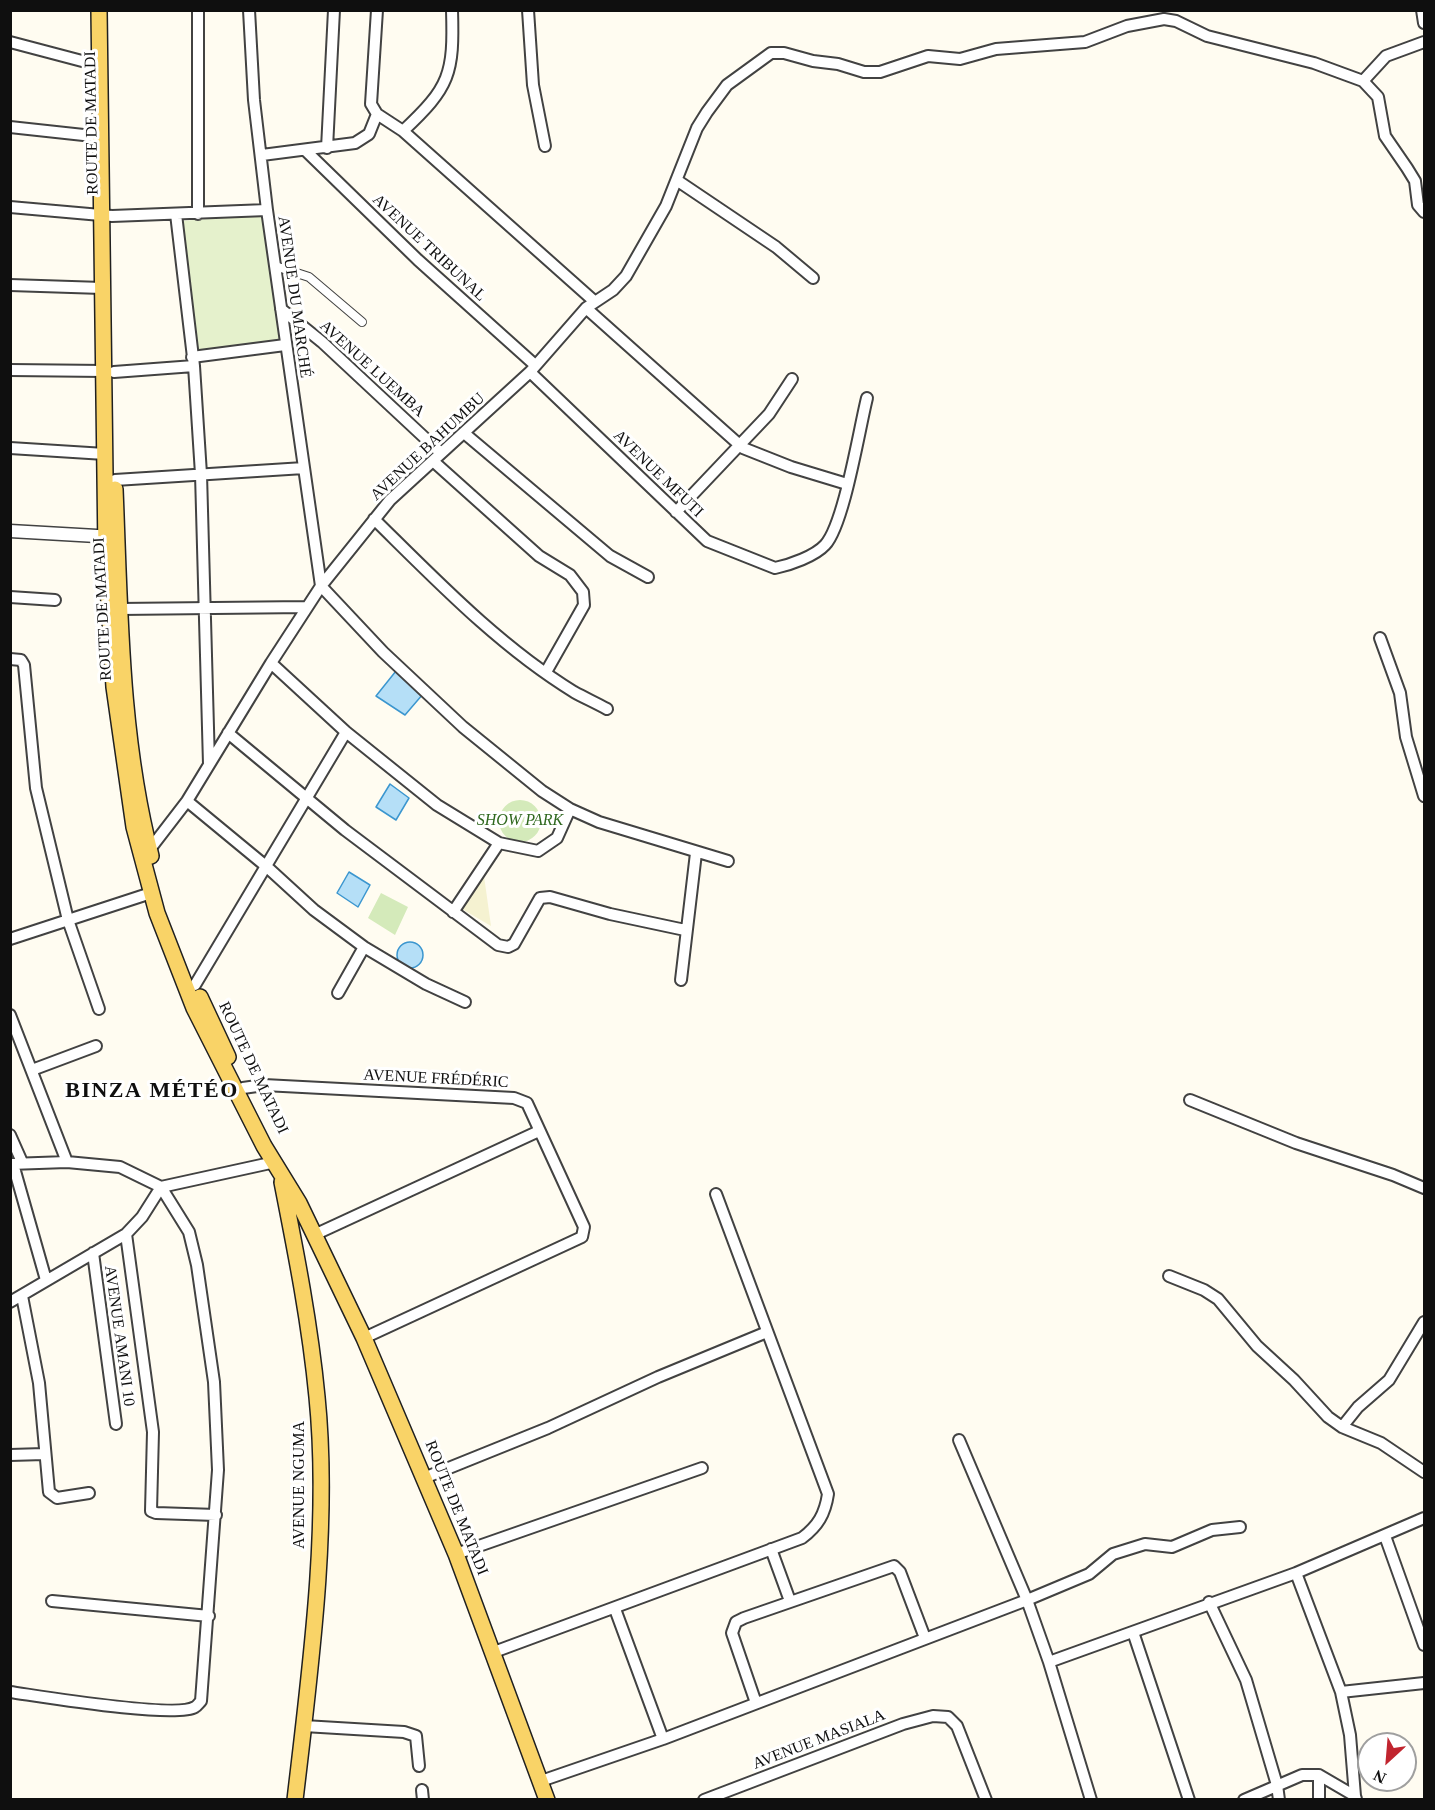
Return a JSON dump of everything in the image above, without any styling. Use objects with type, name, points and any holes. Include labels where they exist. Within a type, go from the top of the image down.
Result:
[{"type":"main road","name":"ROUTE DE MATADI","points":[[99,10],[102,137],[108,214],[102,288],[107,310]]},
{"type":"main road","name":"ROUTE DE MATADI","points":[[109,10],[107,310],[115,480],[109,619],[151,893],[198,1006],[264,1146],[314,1235],[364,1338],[456,1554],[548,1800]]},
{"type":"main road","name":"ROUTE DE MATADI","points":[[110,371],[105,454],[119,609],[123,714]]},
{"type":"main road","name":"ROUTE DE MATADI","points":[[146,854],[195,985],[198,1006],[243,1088],[271,1147],[275,1163]]},
{"type":"main road","name":"AVENUE NGUMA","points":[[275,1163],[296,1256],[317,1398],[321,1503],[304,1726],[295,1800]]},
{"type":"main road","points":[[296,1256],[322,1251]]},
{"type":"street","points":[[198,10],[198,214]]},
{"type":"street","name":"AVENUE DU MARCHÉ","points":[[249,10],[254,100],[267,210],[321,586]]},
{"type":"street","points":[[327,148],[334,10]]},
{"type":"street","points":[[377,10],[371,104],[377,114],[403,131],[738,444],[791,467],[846,484],[867,398]]},
{"type":"street","points":[[403,131],[421,114],[446,80],[452,65],[452,10]]},
{"type":"street","points":[[528,10],[533,85],[545,146]]},
{"type":"street","points":[[1422,10],[1425,23]]},
{"type":"street","name":"AVENUE BAHUMBU","points":[[146,854],[187,801],[270,663],[321,586],[390,500],[533,368],[590,304],[613,290],[626,276],[678,181],[697,128],[727,85],[771,53],[784,52],[864,72],[880,72],[928,56],[960,59],[996,49],[1085,42],[1127,26],[1164,19],[1176,21],[1207,36],[1314,63],[1363,81]]},
{"type":"street","points":[[10,42],[101,66]]},
{"type":"street","points":[[1425,42],[1386,56],[1363,81],[1378,97],[1385,136],[1411,174],[1418,205],[1425,212]]},
{"type":"street","points":[[262,154],[327,148],[362,140],[369,134],[377,114]]},
{"type":"street","points":[[10,127],[102,137]]},
{"type":"street","name":"AVENUE TRIBUNAL","points":[[305,150],[417,260],[533,368]]},
{"type":"street","points":[[678,181],[776,247],[813,278]]},
{"type":"street","points":[[10,207],[108,214],[198,214],[267,210]]},
{"type":"street","points":[[176,214],[193,362],[201,474],[209,764]]},
{"type":"street","points":[[275,266],[309,277],[362,322]]},
{"type":"street","points":[[10,285],[102,288]]},
{"type":"street","name":"AVENUE LUEMBA","points":[[281,309],[322,342],[539,556],[570,574],[583,592],[584,605],[546,672]]},
{"type":"street","points":[[10,370],[110,371],[193,362],[285,345]]},
{"type":"street","name":"AVENUE MFUTI","points":[[533,368],[707,541],[752,558],[764,566],[783,567],[824,546],[834,533],[842,513],[846,484]]},
{"type":"street","points":[[676,512],[710,478],[738,444],[769,414],[792,379]]},
{"type":"street","points":[[464,433],[610,556],[648,577]]},
{"type":"street","points":[[10,448],[105,454]]},
{"type":"street","points":[[115,480],[304,468]]},
{"type":"street","points":[[374,519],[457,601],[546,672],[574,692],[607,709]]},
{"type":"street","points":[[10,531],[111,537]]},
{"type":"street","points":[[321,586],[383,652],[464,727],[542,791],[570,809],[599,822],[728,861]]},
{"type":"street","points":[[10,597],[55,600]]},
{"type":"street","points":[[119,609],[307,608]]},
{"type":"street","points":[[1380,638],[1400,693],[1406,737],[1425,796]]},
{"type":"street","points":[[10,659],[21,660],[24,665],[36,788],[68,920],[99,1009]]},
{"type":"street","points":[[270,663],[346,732],[438,806],[499,843],[538,851],[557,837],[570,809]]},
{"type":"street","points":[[195,985],[346,732]]},
{"type":"street","points":[[228,733],[305,798],[498,945],[508,947],[514,944],[540,898],[550,897],[610,914],[686,930]]},
{"type":"street","points":[[187,801],[267,867],[314,910],[364,947],[426,984],[465,1002]]},
{"type":"street","points":[[453,912],[499,843]]},
{"type":"street","points":[[681,980],[696,853]]},
{"type":"street","points":[[10,939],[151,893]]},
{"type":"street","points":[[338,993],[364,947]]},
{"type":"street","points":[[10,1015],[67,1162]]},
{"type":"street","points":[[32,1070],[96,1046]]},
{"type":"street","name":"AVENUE FRÉDÉRIC","points":[[243,1088],[264,1085],[522,1099],[527,1103],[584,1227],[582,1237],[364,1338]]},
{"type":"street","points":[[1190,1100],[1296,1143],[1424,1185]]},
{"type":"street","points":[[314,1235],[539,1131]]},
{"type":"street","points":[[10,1135],[15,1163],[46,1280]]},
{"type":"street","points":[[10,1692],[113,1707],[194,1708],[201,1701],[218,1470],[214,1382],[197,1265],[189,1232],[161,1187],[120,1167],[67,1162],[15,1163]]},
{"type":"street","points":[[10,1302],[126,1234],[142,1217],[161,1187],[275,1163]]},
{"type":"street","points":[[494,1652],[802,1538],[814,1529],[823,1516],[828,1494],[716,1194]]},
{"type":"street","points":[[126,1234],[153,1432],[151,1511],[216,1515]]},
{"type":"street","name":"AVENUE AMANI 10","points":[[93,1252],[116,1424]]},
{"type":"street","points":[[1169,1276],[1204,1290],[1218,1299],[1257,1346],[1294,1380],[1328,1417],[1342,1426],[1381,1443],[1425,1472]]},
{"type":"street","points":[[22,1296],[39,1383],[49,1492],[57,1498],[89,1493]]},
{"type":"street","points":[[1342,1426],[1364,1401],[1389,1380],[1425,1322]]},
{"type":"street","points":[[424,1478],[548,1428],[658,1377],[767,1332]]},
{"type":"street","points":[[959,1440],[1027,1600],[1049,1662],[1091,1800]]},
{"type":"street","points":[[10,1455],[44,1454]]},
{"type":"street","points":[[456,1554],[702,1468]]},
{"type":"street","points":[[1049,1662],[1209,1602],[1296,1573],[1425,1518]]},
{"type":"street","points":[[541,1781],[663,1739],[1027,1600],[1089,1574],[1113,1554],[1145,1544],[1172,1547],[1212,1530],[1240,1527]]},
{"type":"street","points":[[1384,1536],[1425,1645]]},
{"type":"street","points":[[771,1549],[790,1601]]},
{"type":"street","points":[[756,1703],[732,1633],[733,1627],[744,1618],[894,1566],[900,1572],[925,1638]]},
{"type":"street","points":[[1296,1573],[1341,1692],[1350,1735],[1356,1798]]},
{"type":"street","points":[[52,1601],[209,1616]]},
{"type":"street","points":[[1209,1602],[1246,1680],[1277,1785],[1279,1800]]},
{"type":"street","points":[[615,1609],[663,1739]]},
{"type":"street","points":[[1133,1632],[1189,1800]]},
{"type":"street","points":[[1341,1692],[1425,1683]]},
{"type":"street","name":"AVENUE MASIALA","points":[[704,1800],[903,1724],[933,1716],[948,1717],[957,1726],[986,1800]]},
{"type":"street","points":[[304,1726],[404,1732],[416,1736],[419,1766]]},
{"type":"street","points":[[1244,1800],[1302,1776],[1319,1775],[1356,1798]]},
{"type":"street","points":[[1319,1775],[1319,1800]]},
{"type":"shaded area","points":[[484,876],[491,926],[462,909]]},
{"type":"green space","points":[[264,215],[280,342],[196,353],[180,221]]},
{"type":"green space","name":"SHOW PARK","points":[[520,800],[528,801],[535,806],[540,813],[540,829],[535,836],[528,841],[520,842],[512,841],[505,836],[500,829],[499,821],[500,813],[505,806],[512,801]]},
{"type":"green space","points":[[381,893],[408,907],[395,935],[368,918]]},
{"type":"water","points":[[396,671],[423,694],[405,715],[376,696]]},
{"type":"water","points":[[390,784],[409,798],[396,820],[376,807]]},
{"type":"water","points":[[349,872],[370,885],[358,907],[337,893]]},
{"type":"water","points":[[410,942],[419,946],[423,955],[419,964],[410,968],[401,964],[397,955],[401,946]]},
{"type":"district","name":"BINZA MÉTÉO","points":[[152,1091]]}]
